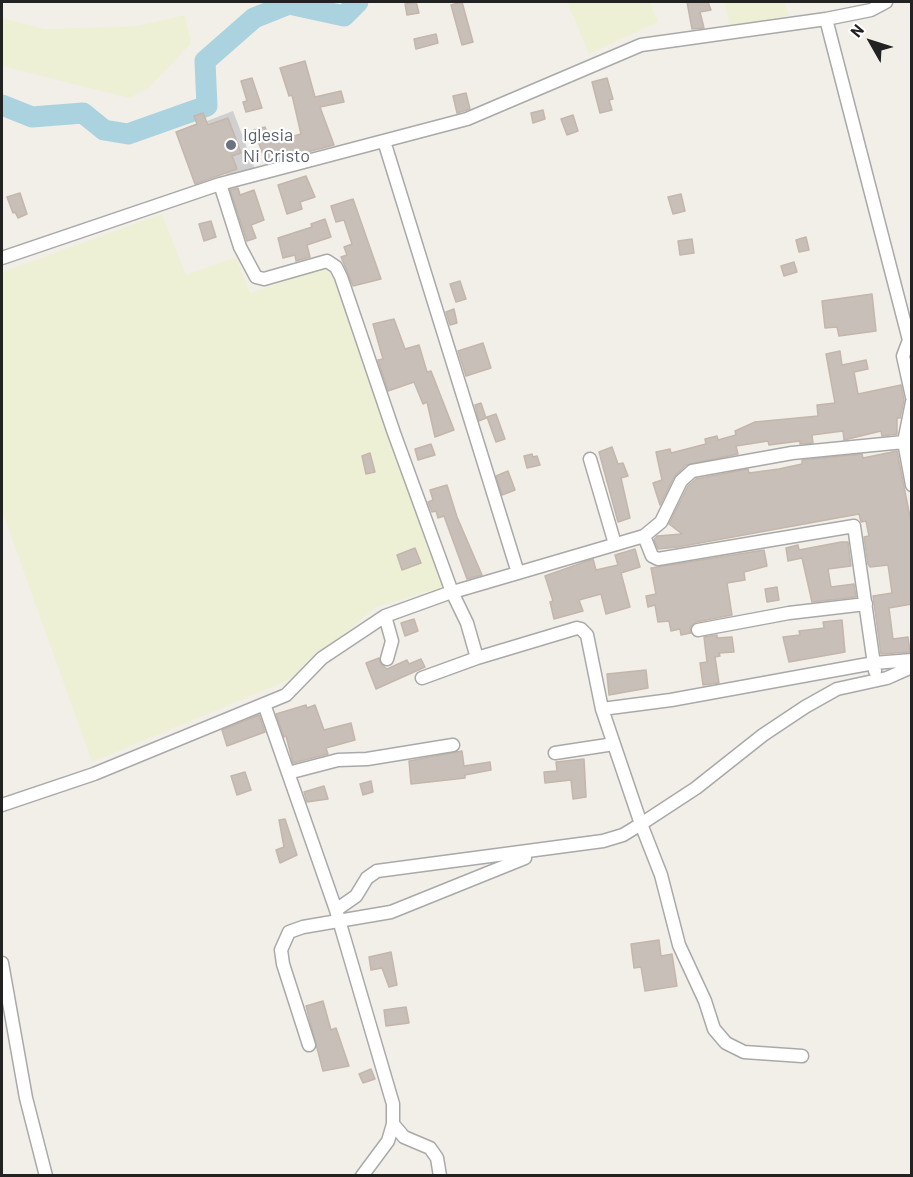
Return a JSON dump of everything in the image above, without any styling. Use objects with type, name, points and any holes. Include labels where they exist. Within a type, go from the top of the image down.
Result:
[{"type":"street","points":[[2,258],[220,184],[466,119],[651,43],[703,38],[826,20],[871,10],[885,2]]},
{"type":"street","points":[[826,20],[910,340],[903,356],[912,397]]},
{"type":"street","points":[[384,141],[518,573]]},
{"type":"street","points":[[220,184],[240,247],[256,277],[264,279],[327,261],[336,267],[347,292],[452,592],[467,623],[477,658]]},
{"type":"street","points":[[912,402],[904,442],[912,485]]},
{"type":"street","points":[[2,805],[94,774],[286,694],[322,658],[385,616],[452,592],[644,536],[661,522],[681,482],[692,471],[792,453],[904,442]]},
{"type":"street","points":[[591,459],[615,544]]},
{"type":"street","points":[[644,536],[652,556],[658,559],[851,525],[856,529],[875,680]]},
{"type":"street","points":[[698,630],[789,613],[866,604]]},
{"type":"street","points":[[385,616],[392,641],[387,659]]},
{"type":"street","points":[[422,678],[477,658],[577,628],[587,634],[602,709],[661,875],[679,945],[705,1001],[714,1029],[726,1043],[744,1052],[802,1056]]},
{"type":"street","points":[[602,709],[671,700],[874,663],[912,660]]},
{"type":"street","points":[[337,915],[356,896],[367,878],[377,871],[542,851],[603,841],[623,835],[696,788],[763,735],[805,707],[837,689],[887,678],[912,668]]},
{"type":"street","points":[[264,704],[337,915],[393,1104],[393,1124],[388,1141],[362,1176]]},
{"type":"street","points":[[555,753],[614,744]]},
{"type":"street","points":[[288,773],[338,760],[367,759],[453,745]]},
{"type":"street","points":[[309,1044],[281,950],[290,932],[337,915],[391,912],[542,851]]},
{"type":"street","points":[[2,963],[26,1098],[46,1176]]},
{"type":"street","points":[[393,1124],[404,1137],[430,1148],[437,1158],[440,1176]]},
{"type":"shaded area","name":"Iglesia Ni Cristo","points":[[233,111],[255,169],[228,179],[207,121]]},
{"type":"green space","points":[[567,2],[650,2],[658,22],[589,54]]},
{"type":"green space","points":[[724,2],[784,2],[789,15],[730,28]]},
{"type":"green space","points":[[185,15],[191,43],[149,88],[129,98],[2,66],[2,18],[45,29],[137,26]]},
{"type":"green space","points":[[162,214],[186,275],[236,257],[250,293],[329,266],[444,587],[376,607],[289,680],[92,762],[2,511],[2,272]]},
{"type":"building","points":[[416,2],[419,13],[407,15],[405,4]]},
{"type":"building","points":[[462,2],[473,42],[462,45],[451,5]]},
{"type":"building","points":[[687,2],[708,2],[711,10],[700,12],[704,28],[692,29]]},
{"type":"building","points":[[436,34],[438,43],[416,49],[414,39]]},
{"type":"building","points":[[305,61],[315,97],[341,91],[344,102],[320,107],[334,145],[266,163],[254,130],[265,127],[271,142],[301,134],[292,95],[289,96],[280,68]]},
{"type":"building","points":[[252,78],[262,108],[246,112],[243,102],[247,101],[241,81]]},
{"type":"building","points":[[607,78],[613,99],[609,100],[612,110],[600,113],[592,82]]},
{"type":"building","points":[[466,93],[470,109],[457,113],[453,96]]},
{"type":"building","points":[[543,110],[545,119],[533,123],[531,113]]},
{"type":"building","points":[[203,113],[208,125],[228,118],[241,153],[232,156],[237,169],[195,184],[176,132],[197,124],[194,116]]},
{"type":"building","points":[[573,115],[578,131],[567,135],[561,119]]},
{"type":"building","points":[[306,176],[315,197],[300,202],[302,209],[287,214],[278,185]]},
{"type":"building","points":[[238,188],[240,195],[254,190],[264,220],[251,225],[256,238],[247,241],[230,190]]},
{"type":"building","points":[[20,193],[27,214],[18,218],[15,212],[13,213],[7,197]]},
{"type":"building","points":[[681,194],[685,211],[673,214],[668,197]]},
{"type":"building","points":[[353,199],[381,279],[353,286],[341,257],[347,255],[344,247],[352,244],[344,220],[336,222],[331,206]]},
{"type":"building","points":[[325,219],[331,237],[307,245],[310,257],[296,261],[295,255],[283,258],[278,238],[312,227],[311,224]]},
{"type":"building","points":[[211,221],[216,237],[204,241],[199,224]]},
{"type":"building","points":[[806,237],[809,250],[799,252],[796,240]]},
{"type":"building","points":[[692,239],[694,253],[680,255],[678,241]]},
{"type":"building","points":[[794,262],[797,272],[784,276],[781,266]]},
{"type":"building","points":[[460,281],[466,299],[456,302],[450,284]]},
{"type":"building","points":[[872,294],[876,331],[839,336],[837,327],[825,328],[822,301]]},
{"type":"building","points":[[454,309],[457,323],[450,325],[446,312]]},
{"type":"building","points":[[394,319],[405,349],[419,345],[427,372],[431,371],[454,430],[435,437],[427,402],[423,404],[414,382],[388,391],[378,360],[383,359],[373,324]]},
{"type":"building","points":[[483,343],[491,368],[466,376],[458,351]]},
{"type":"building","points":[[840,351],[842,365],[866,360],[868,369],[854,372],[858,394],[901,385],[904,400],[900,418],[897,418],[897,434],[882,436],[881,431],[844,440],[843,431],[812,435],[813,443],[800,444],[800,441],[769,445],[768,441],[736,446],[738,454],[686,465],[674,477],[660,505],[653,483],[662,480],[656,452],[670,449],[671,453],[706,444],[705,439],[717,436],[718,440],[736,435],[735,431],[755,422],[818,416],[817,405],[835,403],[826,354]]},
{"type":"building","points":[[481,403],[486,418],[479,421],[475,405]]},
{"type":"building","points":[[496,414],[505,439],[496,442],[487,417]]},
{"type":"building","points":[[431,444],[435,455],[418,460],[415,449]]},
{"type":"building","points":[[612,447],[618,464],[623,463],[628,476],[621,478],[630,518],[618,522],[599,452]]},
{"type":"building","points":[[897,451],[911,522],[912,604],[889,608],[893,639],[908,637],[910,652],[881,654],[873,596],[892,593],[888,565],[870,567],[868,564],[864,537],[869,536],[866,521],[861,522],[859,514],[678,547],[658,549],[654,540],[657,536],[682,534],[669,524],[688,486],[696,479],[748,469],[749,473],[779,469],[802,464],[802,460],[862,454],[863,458]]},
{"type":"building","points":[[370,453],[375,472],[366,474],[362,456]]},
{"type":"building","points":[[532,454],[533,457],[537,456],[540,465],[527,468],[524,456]]},
{"type":"building","points":[[508,471],[515,490],[502,495],[496,476]]},
{"type":"building","points":[[447,485],[457,517],[482,575],[467,579],[444,516],[438,518],[436,511],[432,512],[428,502],[433,500],[430,490]]},
{"type":"building","points":[[848,542],[851,566],[828,569],[831,587],[854,584],[856,597],[812,602],[802,558],[788,561],[786,548],[798,545],[799,550]]},
{"type":"building","points":[[415,548],[421,563],[402,570],[397,555]]},
{"type":"building","points":[[635,549],[640,567],[621,573],[630,607],[606,614],[601,594],[579,600],[583,611],[554,619],[550,602],[553,601],[545,576],[593,559],[596,570],[618,565],[615,555]]},
{"type":"building","points":[[764,550],[767,566],[744,572],[745,580],[727,583],[732,615],[696,622],[690,627],[691,633],[681,635],[680,629],[671,631],[669,621],[658,622],[655,605],[648,607],[646,596],[656,594],[651,568]]},
{"type":"building","points":[[777,587],[779,600],[767,602],[765,589]]},
{"type":"building","points":[[414,619],[418,631],[405,636],[401,623]]},
{"type":"building","points":[[842,620],[845,652],[789,662],[783,637],[800,635],[799,631],[824,628],[823,622]]},
{"type":"building","points":[[717,635],[717,638],[732,637],[734,652],[719,653],[720,656],[715,657],[719,683],[703,685],[700,663],[707,662],[704,637]]},
{"type":"building","points":[[379,658],[381,664],[387,669],[407,660],[409,664],[421,659],[425,667],[376,689],[366,663]]},
{"type":"building","points":[[646,670],[648,688],[609,695],[607,674]]},
{"type":"building","points":[[306,705],[307,708],[315,705],[324,730],[351,723],[355,740],[326,748],[328,754],[293,763],[286,736],[284,737],[276,714]]},
{"type":"building","points":[[259,715],[265,732],[227,746],[222,730]]},
{"type":"building","points":[[462,751],[464,766],[490,762],[491,770],[465,775],[465,778],[411,784],[409,761]]},
{"type":"building","points":[[584,759],[586,797],[573,799],[571,780],[545,783],[544,772],[557,771],[556,762]]},
{"type":"building","points":[[245,772],[251,790],[237,795],[231,776]]},
{"type":"building","points":[[371,781],[373,792],[363,795],[360,784]]},
{"type":"building","points":[[324,786],[328,799],[307,802],[304,792]]},
{"type":"building","points":[[285,819],[297,855],[280,863],[276,850],[284,847],[279,820]]},
{"type":"building","points":[[659,940],[661,956],[672,954],[677,986],[645,991],[641,967],[634,968],[631,944]]},
{"type":"building","points":[[391,952],[397,985],[389,987],[382,968],[371,970],[369,957]]},
{"type":"building","points":[[323,1001],[331,1030],[336,1028],[349,1066],[323,1071],[306,1006]]},
{"type":"building","points":[[406,1007],[409,1023],[386,1026],[384,1010]]},
{"type":"building","points":[[371,1069],[375,1079],[363,1083],[359,1074]]},
{"type":"waterway","points":[[2,105],[32,117],[83,113],[104,130],[128,134],[207,106],[205,61],[254,18],[289,4],[344,16],[358,2]]},
{"type":"place","name":"Iglesia Ni Cristo","points":[[231,145]]}]
